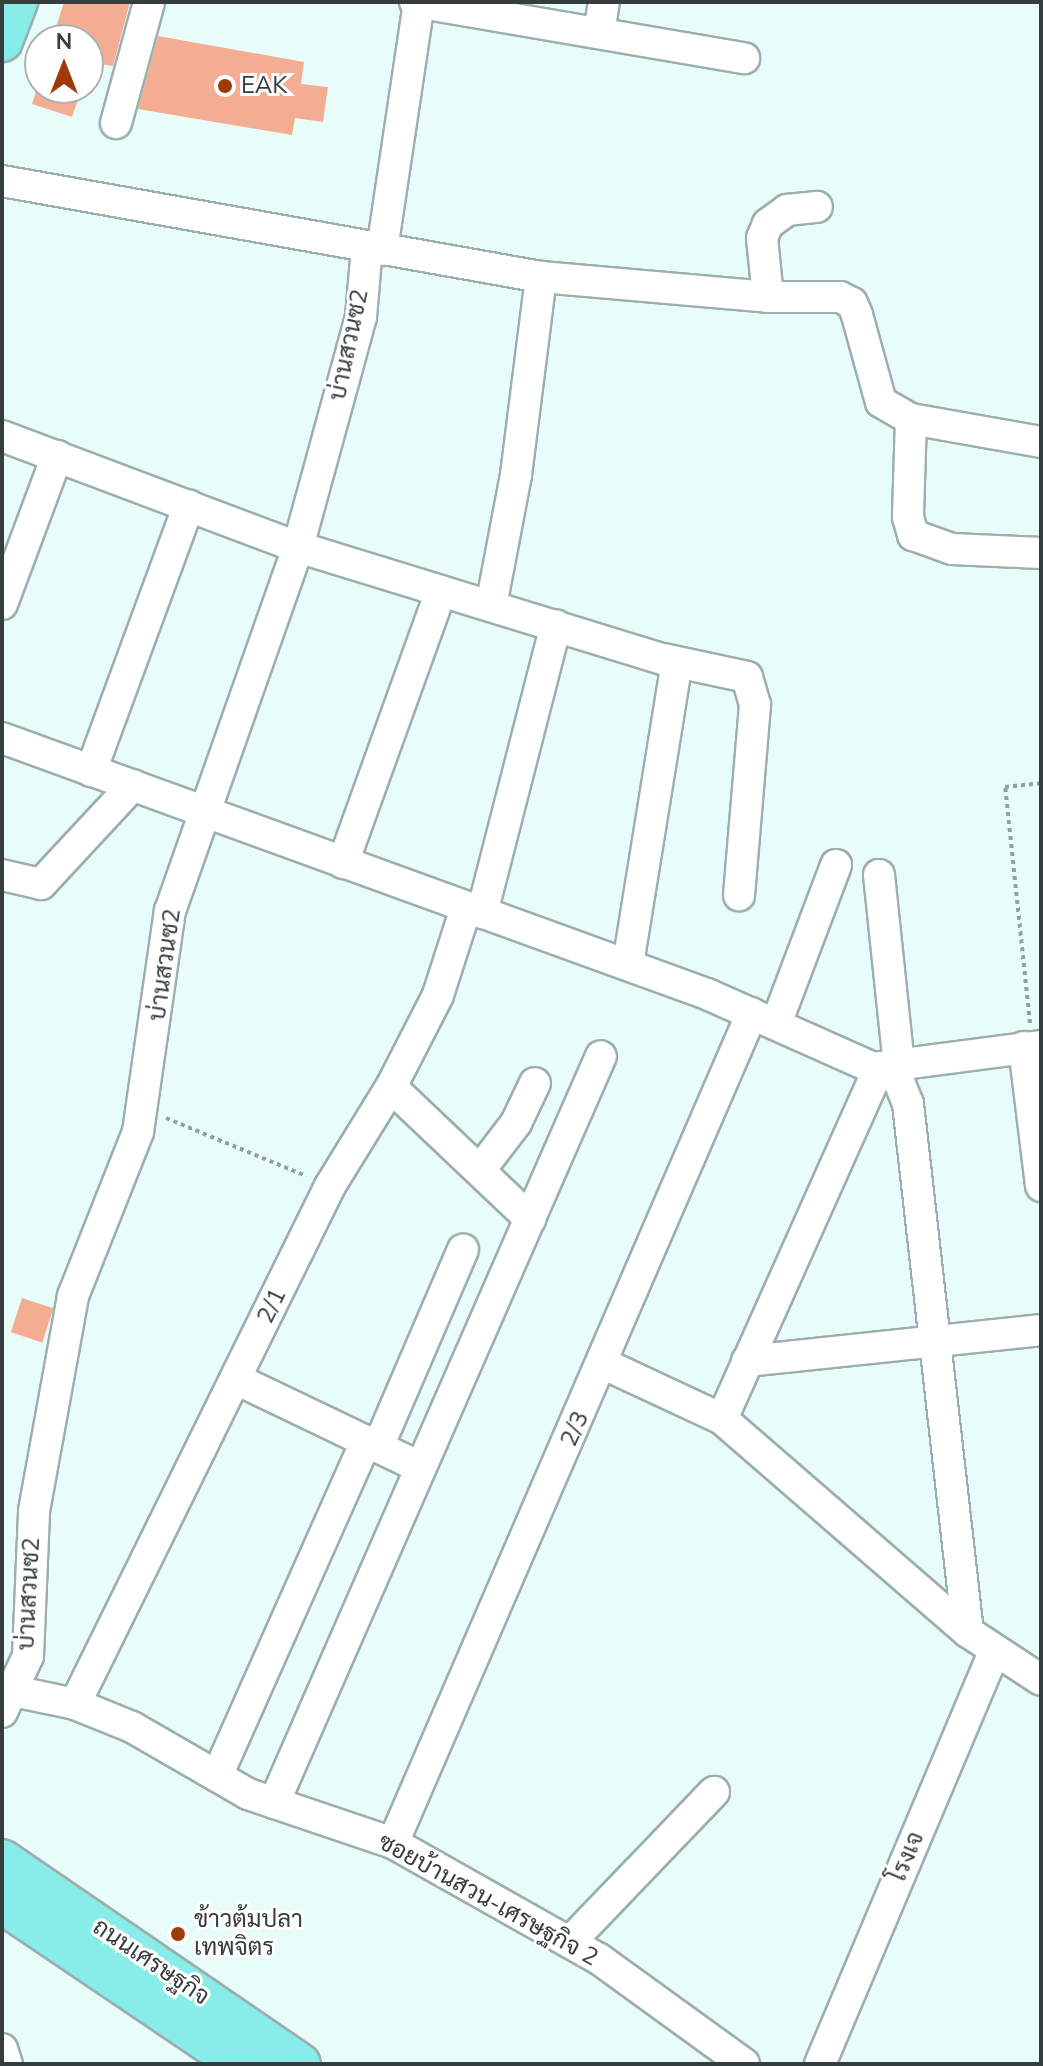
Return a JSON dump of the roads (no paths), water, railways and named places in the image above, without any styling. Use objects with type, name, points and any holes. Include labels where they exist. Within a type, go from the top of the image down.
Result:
[{"type":"main road","points":[[2,41],[17,2]]},
{"type":"main road","name":"ถนนเศรษฐกิจ","points":[[2,1860],[300,2064]]},
{"type":"main road","name":"ถนนเศรษฐกิจ","points":[[2,1903],[241,2064]]},
{"type":"street","points":[[116,123],[149,2]]},
{"type":"street","points":[[417,2],[744,58]]},
{"type":"street","name":"บ่านสวนซ2","points":[[8,1702],[28,1656],[34,1511],[73,1296],[143,1108],[170,911],[298,547],[361,317],[417,2]]},
{"type":"street","points":[[599,33],[604,2]]},
{"type":"street","points":[[2,181],[541,277],[768,297],[813,295],[852,303],[875,392],[881,402],[911,419],[1041,442]]},
{"type":"street","points":[[768,297],[762,238],[768,224],[787,210],[817,207]]},
{"type":"street","points":[[491,606],[516,475],[541,277]]},
{"type":"street","points":[[911,419],[908,517],[918,541],[952,549],[1041,553]]},
{"type":"street","points":[[2,437],[298,547],[677,663],[739,673],[752,684],[755,705],[739,895]]},
{"type":"street","points":[[2,604],[57,456]]},
{"type":"street","points":[[91,771],[189,505]]},
{"type":"street","points":[[343,863],[441,591]]},
{"type":"street","name":"2/1","points":[[75,1704],[330,1186],[391,1087],[438,995],[474,910],[556,625]]},
{"type":"street","points":[[628,964],[677,663]]},
{"type":"street","points":[[2,738],[628,964],[889,1066],[1033,1047],[1041,1186]]},
{"type":"street","points":[[2,875],[41,884],[133,785]]},
{"type":"street","name":"2/3","points":[[393,1843],[604,1364],[836,865]]},
{"type":"street","points":[[722,1419],[889,1066],[879,875]]},
{"type":"street","points":[[274,1803],[601,1056]]},
{"type":"street","points":[[889,1066],[908,1104],[968,1632]]},
{"type":"street","points":[[480,1170],[516,1123],[535,1083]]},
{"type":"street","points":[[391,1087],[530,1219]]},
{"type":"street","points":[[217,1776],[463,1250]]},
{"type":"street","points":[[747,1361],[1041,1330]]},
{"type":"street","points":[[604,1364],[722,1419],[968,1632],[1041,1680]]},
{"type":"street","points":[[236,1379],[420,1467]]},
{"type":"street","name":"โรงเจ","points":[[820,2064],[995,1650]]},
{"type":"street","name":"ซอยบ้านสวน-เศรษฐกิจ 2","points":[[8,1702],[75,1704],[132,1727],[217,1776],[274,1803],[393,1843],[570,1942],[744,2064]]},
{"type":"street","points":[[570,1942],[714,1792]]},
{"type":"street","points":[[2,2049],[7,2064]]},
{"type":"place","name":"EAK","points":[[225,86]]},
{"type":"place","name":"ข้าวต้มปลา เทพจิตร","points":[[178,1934]]}]
